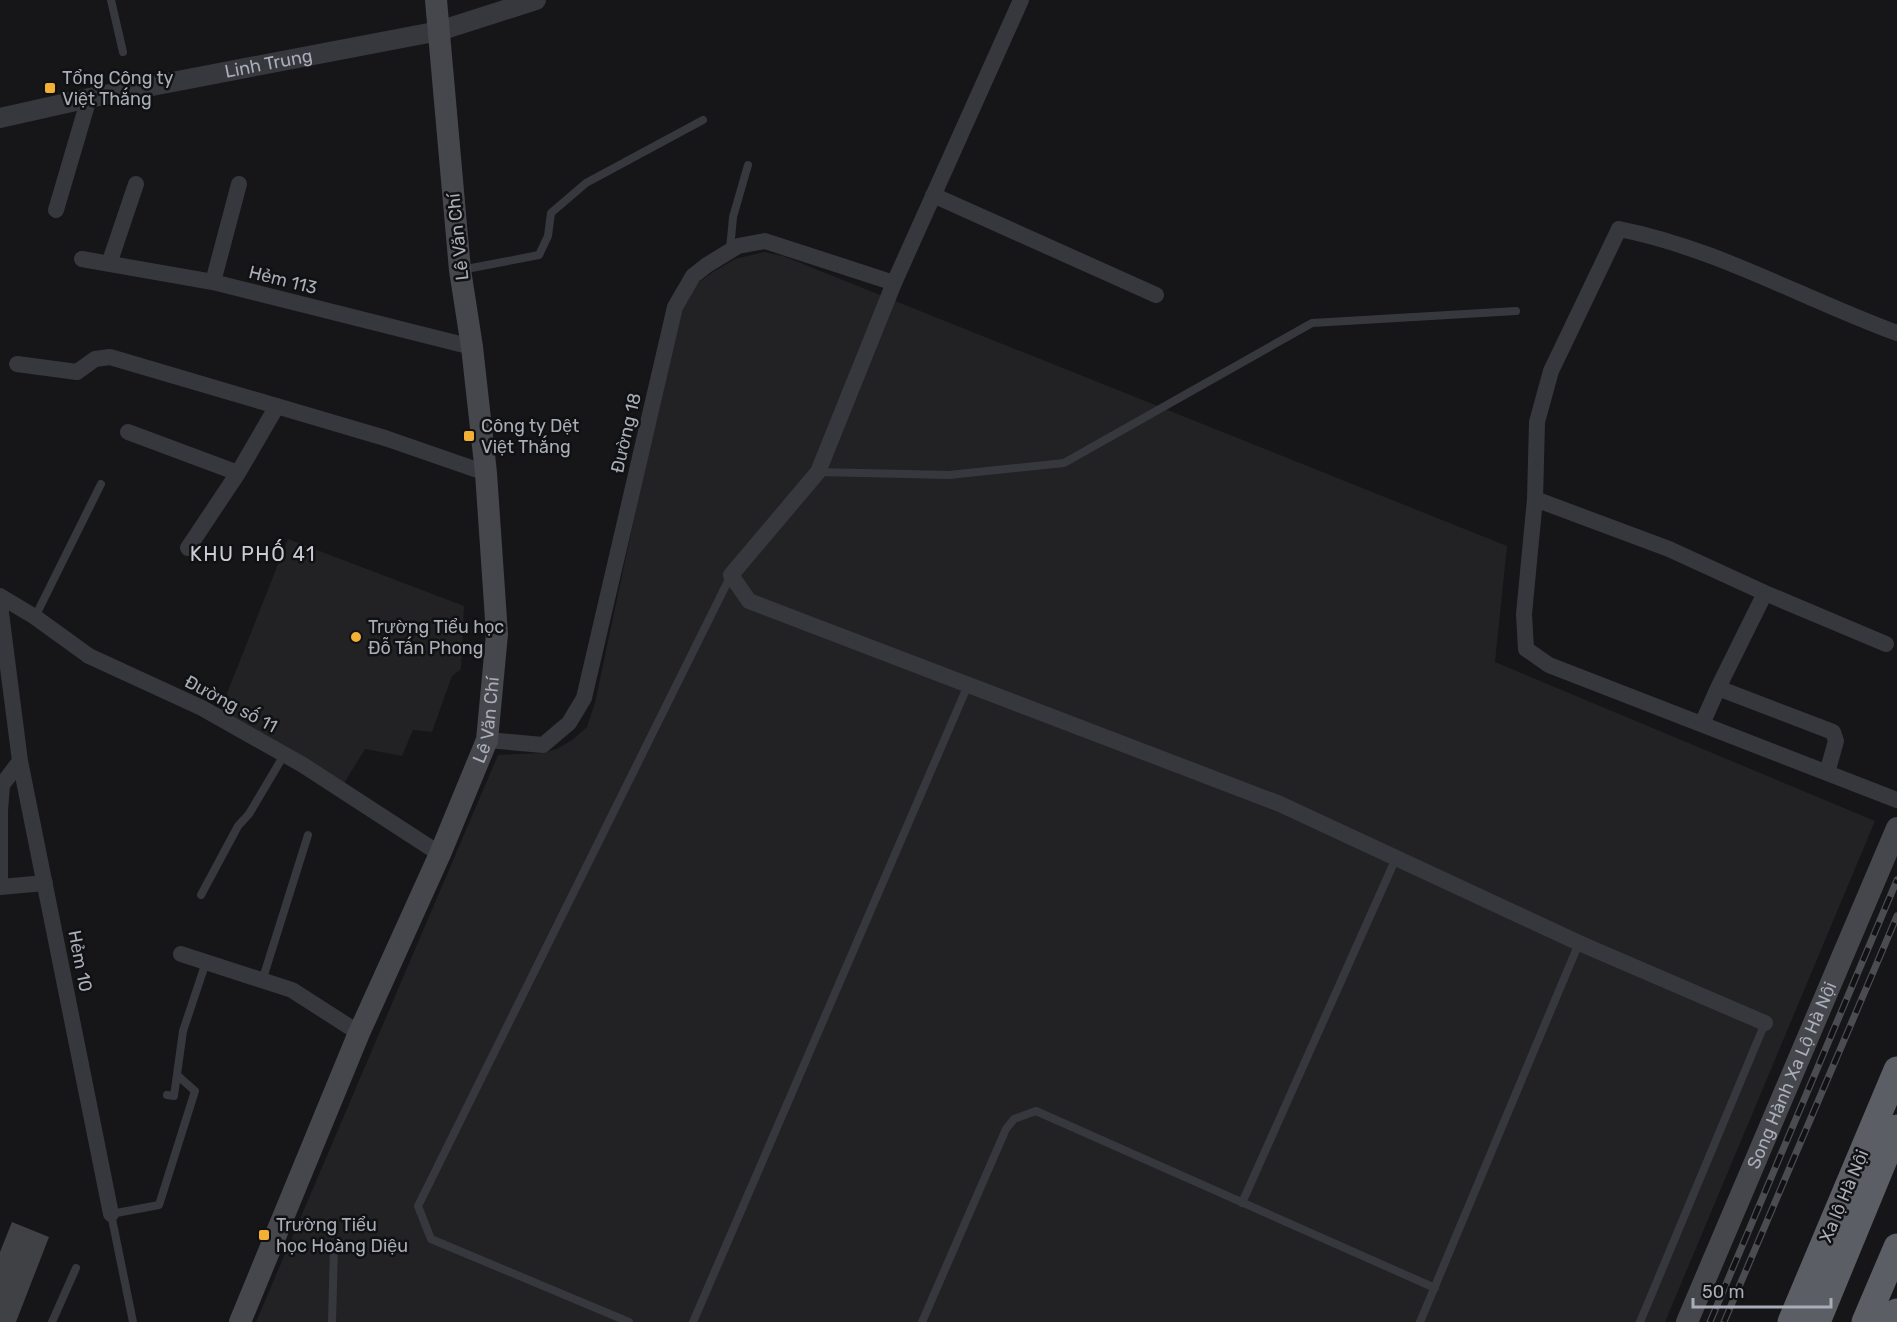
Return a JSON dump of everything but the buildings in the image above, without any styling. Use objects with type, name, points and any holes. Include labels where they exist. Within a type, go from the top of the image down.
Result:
[{"type":"highway","name":"Xa lộ Hà Nội","points":[[1791,1322],[1897,1070]]},
{"type":"highway","name":"Xa lộ Hà Nội","points":[[1817,1322],[1897,1128]]},
{"type":"highway","points":[[1865,1322],[1897,1247]]},
{"type":"highway","points":[[1893,1322],[1897,1312]]},
{"type":"main road","name":"Lê Văn Chí","points":[[240,1322],[359,1033],[440,854],[487,740],[497,634],[486,473],[472,347],[460,270],[436,0]]},
{"type":"main road","name":"Song Hành Xa Lộ Hà Nội","points":[[1687,1322],[1897,828]]},
{"type":"street","name":"Linh Trung","points":[[0,118],[89,98],[439,32],[536,0]]},
{"type":"street","points":[[1021,0],[894,283],[818,472],[731,575],[749,601],[1280,804],[1579,943],[1764,1023]]},
{"type":"street","points":[[56,210],[89,98]]},
{"type":"street","points":[[109,264],[136,184]]},
{"type":"street","points":[[213,282],[239,184]]},
{"type":"street","points":[[933,195],[1156,295]]},
{"type":"street","points":[[1897,333],[1833,310],[1744,268],[1658,237],[1619,229],[1551,370],[1537,422],[1535,500],[1524,614],[1526,649],[1549,664],[1897,800]]},
{"type":"street","name":"Đường 18","points":[[487,740],[543,745],[569,723],[584,698],[675,307],[693,276],[730,249],[765,241],[894,283]]},
{"type":"street","name":"Hẻm 113","points":[[82,259],[213,282],[472,347]]},
{"type":"street","points":[[17,364],[77,372],[95,358],[110,357],[385,438],[486,473]]},
{"type":"street","points":[[188,549],[238,473],[277,406]]},
{"type":"street","points":[[128,432],[238,473]]},
{"type":"street","points":[[1535,500],[1669,549],[1765,593],[1886,644]]},
{"type":"street","points":[[1702,724],[1765,593]]},
{"type":"street","name":"Đường số 11","points":[[0,596],[35,617],[89,656],[202,708],[284,754],[440,854]]},
{"type":"street","name":"Hẻm 10","points":[[0,605],[20,761],[111,1214]]},
{"type":"street","points":[[1718,688],[1833,732],[1836,741],[1827,773]]},
{"type":"street","points":[[20,761],[2,785],[0,887],[45,883]]},
{"type":"street","points":[[181,954],[263,978],[292,990],[359,1033]]},
{"type":"lane","points":[[111,0],[123,52]]},
{"type":"lane","points":[[460,270],[539,255],[548,236],[551,213],[586,183],[703,120]]},
{"type":"lane","points":[[730,249],[734,217],[748,165]]},
{"type":"lane","points":[[818,472],[949,475],[1064,463],[1312,322],[1516,311]]},
{"type":"lane","points":[[35,617],[101,484]]},
{"type":"lane","points":[[629,1322],[431,1239],[418,1206],[731,575]]},
{"type":"lane","points":[[693,1322],[968,685]]},
{"type":"lane","points":[[201,896],[237,826],[249,814],[284,754]]},
{"type":"lane","points":[[263,978],[308,835]]},
{"type":"lane","points":[[1242,1203],[1396,858]]},
{"type":"lane","points":[[1420,1322],[1579,943]]},
{"type":"lane","points":[[167,1095],[174,1096],[183,1031],[206,962]]},
{"type":"lane","points":[[1640,1322],[1764,1023]]},
{"type":"lane","points":[[111,1214],[159,1205],[195,1092],[177,1075]]},
{"type":"lane","points":[[922,1322],[1006,1129],[1014,1119],[1024,1113],[1036,1111],[1435,1288]]},
{"type":"lane","name":"Hẻm 10","points":[[111,1214],[133,1322]]},
{"type":"lane","points":[[332,1322],[334,1248]]},
{"type":"lane","points":[[52,1322],[76,1268]]},
{"type":"shaded area","points":[[764,252],[783,256],[1507,546],[1495,662],[1875,821],[1665,1322],[256,1322],[498,755],[541,753],[557,749],[587,727],[595,703],[679,305],[698,283],[713,272],[735,259]]},
{"type":"shaded area","name":"Trường Tiểu học Đỗ Tấn Phong","points":[[288,539],[464,606],[461,669],[452,676],[432,732],[413,730],[402,756],[365,749],[343,785],[220,711]]},
{"type":"railway","points":[[1710,1322],[1897,880]]},
{"type":"railway","points":[[1724,1322],[1897,916]]},
{"type":"place","name":"Tổng Công ty Việt Thắng","points":[[50,88]]},
{"type":"place","name":"Công ty Dệt Việt Thắng","points":[[469,436]]},
{"type":"place","name":"Trường Tiểu học Đỗ Tấn Phong","points":[[356,637]]},
{"type":"place","name":"Trường Tiểu học Hoàng Diệu","points":[[264,1235]]},
{"type":"district","name":"KHU PHỐ 41","points":[[253,554]]}]
